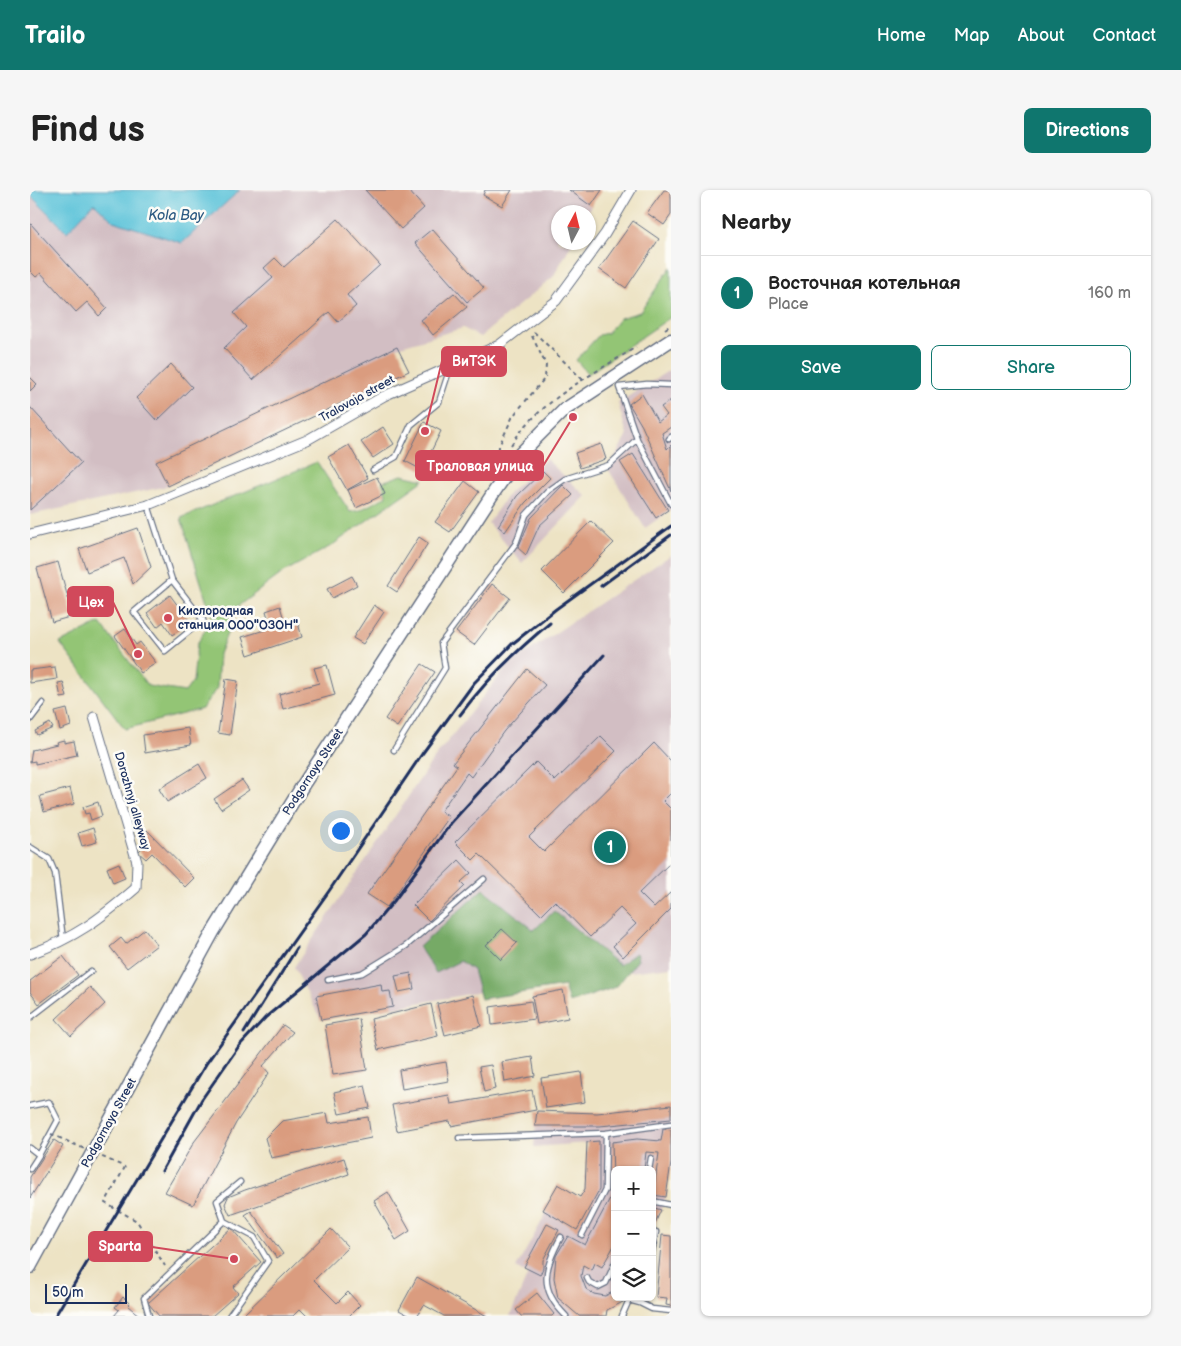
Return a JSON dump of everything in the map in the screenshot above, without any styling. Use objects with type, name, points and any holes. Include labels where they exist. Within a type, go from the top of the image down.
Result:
[{"type":"main road","name":"Podgornaya Street","points":[[30,1267],[213,932],[303,785],[521,453],[564,410],[616,382],[671,340]]},
{"type":"street","name":"Tralovaja street","points":[[30,534],[148,505],[308,440],[384,396],[498,345],[556,301],[605,234],[631,190]]},
{"type":"street","name":"Dorozhnyj alleyway","points":[[30,954],[64,940],[100,919],[136,888],[136,862],[94,717]]},
{"type":"lane","points":[[373,470],[396,457],[411,425],[439,402],[450,366]]},
{"type":"lane","points":[[671,385],[616,382],[637,439],[671,504]]},
{"type":"lane","points":[[394,750],[445,668],[441,644],[516,544],[526,515],[548,491],[565,479],[609,465],[637,439]]},
{"type":"lane","points":[[148,505],[172,580],[203,620],[165,651],[134,612],[172,580]]},
{"type":"lane","points":[[30,720],[44,703]]},
{"type":"lane","points":[[30,847],[49,859],[56,873],[64,940]]},
{"type":"lane","points":[[328,980],[362,973],[406,946],[484,879]]},
{"type":"lane","points":[[30,1018],[91,971]]},
{"type":"lane","points":[[30,1106],[49,1102],[58,1120],[30,1169]]},
{"type":"lane","points":[[459,1138],[606,1134],[671,1124]]},
{"type":"lane","points":[[582,1235],[605,1190],[606,1134]]},
{"type":"lane","points":[[30,1148],[39,1155]]},
{"type":"lane","points":[[650,1166],[651,1158]]},
{"type":"lane","points":[[229,1316],[268,1261],[254,1237],[224,1221],[217,1201],[240,1182]]},
{"type":"lane","points":[[656,1202],[671,1205]]},
{"type":"lane","points":[[149,1316],[144,1298],[224,1221]]},
{"type":"lane","points":[[561,1237],[549,1258],[546,1285],[552,1302],[566,1316]]},
{"type":"lane","points":[[587,1278],[589,1282],[598,1287],[606,1283],[611,1272]]},
{"type":"lane","points":[[622,1316],[629,1300],[652,1309],[671,1311]]},
{"type":"path","points":[[536,331],[579,375]]},
{"type":"path","points":[[498,466],[498,446],[513,416],[545,378],[546,365],[530,332]]},
{"type":"path","points":[[51,1134],[125,1167],[105,1203],[137,1221],[169,1272]]},
{"type":"shaded area","points":[[240,190],[569,190],[590,205],[551,205],[551,250],[568,250],[553,277],[480,337],[463,328],[397,347],[157,462],[168,486],[30,515],[30,195],[67,232],[94,203],[113,221],[182,243]]},
{"type":"shaded area","points":[[671,369],[671,510],[645,528],[608,469],[627,435],[618,403]]},
{"type":"shaded area","points":[[546,459],[586,496],[522,563],[488,523],[509,493]]},
{"type":"shaded area","points":[[671,555],[671,967],[521,985],[321,1020],[294,967],[432,761],[508,665]]},
{"type":"shaded area","points":[[671,1105],[671,1163],[666,1197],[656,1221],[656,1166],[611,1166],[611,1301],[623,1302],[607,1310],[606,1316],[510,1316],[528,1274],[516,1268],[547,1212],[565,1223],[585,1189],[587,1143],[534,1147],[537,1111],[597,1113]]},
{"type":"green space","points":[[671,267],[671,317],[588,374],[576,360],[599,335],[607,333],[620,318],[640,312]]},
{"type":"green space","points":[[317,462],[350,512],[360,510],[387,496],[382,482],[402,475],[424,480],[331,546],[284,572],[238,606],[219,654],[217,688],[202,709],[125,729],[60,643],[100,623],[148,686],[185,692],[193,681],[197,644],[212,618],[181,518]]},
{"type":"green space","points":[[483,889],[534,930],[554,911],[619,965],[636,953],[638,960],[616,987],[569,1003],[564,986],[481,999],[473,970],[460,961],[436,973],[419,947]]},
{"type":"water","name":"Kola Bay","points":[[30,190],[240,190],[182,243],[113,221],[94,203],[67,232],[30,195]]},
{"type":"building","points":[[365,190],[408,190],[424,208],[401,229]]},
{"type":"building","points":[[485,190],[512,190],[502,206],[483,195]]},
{"type":"building","points":[[569,190],[602,190],[592,205]]},
{"type":"building","points":[[664,190],[671,190],[671,215],[664,225],[647,213]]},
{"type":"building","points":[[338,219],[380,265],[347,295],[356,306],[338,322],[329,312],[253,380],[224,348],[246,327],[234,313],[273,278],[264,268],[275,258],[284,267]]},
{"type":"building","points":[[633,221],[659,239],[626,288],[599,269]]},
{"type":"building","points":[[30,223],[107,308],[99,316],[87,302],[76,312],[41,273],[36,277],[30,271]]},
{"type":"building","points":[[432,229],[484,288],[467,302],[415,243]]},
{"type":"building","points":[[454,293],[467,307],[433,335],[421,320]]},
{"type":"building","points":[[397,347],[409,371],[168,486],[156,462]]},
{"type":"building","points":[[171,364],[192,387],[157,421],[136,398]]},
{"type":"building","points":[[30,377],[37,384],[30,391]]},
{"type":"building","points":[[642,394],[658,422],[667,415],[661,407],[671,400],[671,427],[662,433],[667,449],[671,445],[671,491],[642,426],[629,404]]},
{"type":"building","points":[[30,407],[81,463],[30,510]]},
{"type":"building","points":[[424,422],[441,431],[422,470],[405,461]]},
{"type":"building","points":[[383,427],[394,444],[373,458],[361,442]]},
{"type":"building","points":[[601,444],[606,459],[580,468],[575,453]]},
{"type":"building","points":[[349,445],[368,478],[347,490],[328,457]]},
{"type":"building","points":[[633,454],[668,510],[656,518],[620,462]]},
{"type":"building","points":[[543,471],[550,478],[525,503],[505,532],[498,526],[517,496]]},
{"type":"building","points":[[377,477],[385,494],[356,508],[348,490]]},
{"type":"building","points":[[465,481],[479,492],[450,532],[435,522]]},
{"type":"building","points":[[563,485],[573,495],[539,526],[526,555],[518,548],[531,518]]},
{"type":"building","points":[[591,521],[614,543],[564,593],[542,571]]},
{"type":"building","points":[[138,528],[151,567],[133,584],[124,558],[87,572],[79,549]]},
{"type":"building","points":[[419,537],[428,543],[397,592],[388,586]]},
{"type":"building","points":[[58,562],[73,616],[52,622],[37,568]]},
{"type":"building","points":[[352,576],[357,585],[332,598],[327,589]]},
{"type":"building","points":[[492,584],[510,598],[474,645],[456,632]]},
{"type":"building","name":"Кислородная станция ООО\"ОЗОН\"","points":[[170,595],[190,622],[172,635],[163,622],[157,627],[147,613]]},
{"type":"building","points":[[374,605],[384,612],[363,644],[353,638]]},
{"type":"building","points":[[280,606],[285,623],[297,620],[302,637],[248,655],[242,637],[271,628],[266,611]]},
{"type":"building","points":[[125,629],[136,645],[140,642],[156,663],[141,673],[115,636]]},
{"type":"building","points":[[422,664],[435,672],[397,727],[385,719]]},
{"type":"building","points":[[327,665],[335,695],[283,709],[279,694],[319,683],[314,668]]},
{"type":"building","points":[[55,667],[57,679],[30,683],[30,670]]},
{"type":"building","points":[[527,669],[545,685],[504,731],[471,777],[467,773],[441,811],[449,817],[387,907],[367,894],[457,766],[453,763]]},
{"type":"building","points":[[226,679],[238,681],[230,735],[218,733]]},
{"type":"building","points":[[63,682],[67,697],[61,698],[58,683]]},
{"type":"building","points":[[67,709],[71,726],[60,730],[55,712]]},
{"type":"building","points":[[50,723],[53,728],[37,735],[35,731]]},
{"type":"building","points":[[188,728],[191,745],[145,753],[143,735]]},
{"type":"building","points":[[601,736],[616,751],[529,837],[544,852],[654,743],[671,761],[671,793],[663,801],[671,809],[671,862],[639,893],[654,908],[671,892],[671,909],[623,957],[613,946],[636,924],[620,908],[590,937],[555,901],[541,915],[479,854],[473,860],[455,842],[536,762],[555,781]]},
{"type":"building","points":[[64,740],[64,743],[74,741],[77,755],[35,764],[35,761],[30,762],[32,750],[57,744],[56,742]]},
{"type":"building","points":[[199,764],[207,778],[167,802],[159,789]]},
{"type":"building","points":[[242,780],[249,790],[221,809],[214,799]]},
{"type":"building","points":[[70,788],[74,804],[44,812],[40,796]]},
{"type":"building","points":[[98,802],[102,816],[91,820],[89,813],[85,814],[83,807]]},
{"type":"building","points":[[93,828],[97,842],[82,846],[78,833]]},
{"type":"building","points":[[147,830],[194,878],[185,887],[152,853],[146,859],[138,852],[147,843],[140,836]]},
{"type":"building","points":[[459,860],[471,873],[461,882],[465,886],[429,921],[413,905]]},
{"type":"building","points":[[119,863],[125,878],[113,883],[107,868]]},
{"type":"building","points":[[145,929],[157,945],[127,968],[110,947],[121,938],[126,944]]},
{"type":"building","points":[[502,929],[517,943],[501,960],[486,945]]},
{"type":"building","points":[[63,956],[78,975],[39,1004],[30,992],[30,981]]},
{"type":"building","points":[[411,973],[414,989],[399,992],[395,976]]},
{"type":"building","points":[[381,984],[382,992],[390,991],[393,1007],[321,1020],[316,996]]},
{"type":"building","points":[[90,987],[105,1004],[71,1036],[56,1019]]},
{"type":"building","points":[[563,990],[568,1018],[537,1024],[532,996]]},
{"type":"building","points":[[473,995],[481,1026],[445,1035],[437,1004]]},
{"type":"building","points":[[531,1001],[534,1019],[492,1025],[490,1007]]},
{"type":"building","points":[[431,1004],[438,1036],[378,1050],[371,1019]]},
{"type":"building","points":[[359,1019],[367,1070],[333,1075],[325,1025]]},
{"type":"building","points":[[283,1025],[293,1032],[263,1066],[269,1073],[236,1123],[193,1205],[165,1192],[194,1142]]},
{"type":"building","points":[[532,1057],[535,1076],[505,1082],[502,1062]]},
{"type":"building","points":[[446,1062],[449,1081],[402,1089],[399,1070]]},
{"type":"building","points":[[491,1065],[495,1089],[484,1092],[479,1067]]},
{"type":"building","points":[[581,1072],[585,1102],[546,1108],[541,1078]]},
{"type":"building","points":[[365,1085],[370,1108],[339,1114],[334,1092]]},
{"type":"building","points":[[532,1090],[536,1110],[451,1126],[450,1121],[397,1131],[392,1105],[449,1095],[451,1104]]},
{"type":"building","points":[[671,1105],[671,1119],[600,1126],[535,1126],[537,1111],[597,1113]]},
{"type":"building","points":[[327,1113],[329,1123],[368,1117],[371,1138],[271,1158],[265,1138],[282,1121]]},
{"type":"building","points":[[663,1129],[671,1130],[671,1163],[666,1197],[656,1195],[656,1174],[659,1153],[646,1152],[644,1166],[613,1166],[612,1142],[637,1139],[661,1141]]},
{"type":"building","points":[[54,1140],[63,1146],[30,1198],[30,1177]]},
{"type":"building","points":[[599,1141],[599,1190],[577,1230],[543,1210],[558,1184],[580,1197],[585,1189],[587,1142]]},
{"type":"building","points":[[344,1158],[349,1174],[230,1215],[225,1204],[228,1197],[245,1190]]},
{"type":"building","points":[[388,1192],[410,1231],[396,1240],[374,1201]]},
{"type":"building","points":[[611,1196],[611,1251],[602,1267],[595,1263],[592,1270],[583,1265],[581,1276],[586,1289],[594,1294],[605,1296],[611,1293],[611,1301],[623,1301],[607,1310],[606,1316],[579,1316],[558,1298],[554,1278],[556,1256],[568,1236],[585,1245]]},
{"type":"building","points":[[656,1208],[661,1210],[656,1221]]},
{"type":"building","points":[[251,1211],[283,1254],[277,1258],[245,1215]]},
{"type":"building","points":[[547,1224],[559,1230],[543,1260],[543,1268],[540,1275],[524,1267]]},
{"type":"building","points":[[231,1228],[261,1262],[233,1287],[238,1293],[212,1316],[159,1316],[148,1303]]},
{"type":"building","points":[[331,1229],[348,1247],[314,1280],[337,1303],[348,1292],[360,1305],[349,1316],[307,1316],[300,1309],[293,1316],[242,1316]]},
{"type":"building","points":[[662,1235],[671,1236],[671,1306],[666,1305],[667,1298],[656,1297]]},
{"type":"building","points":[[417,1277],[487,1316],[444,1316],[424,1305],[417,1316],[410,1316],[399,1310]]},
{"type":"building","points":[[537,1293],[554,1314],[552,1316],[521,1316],[516,1310]]},
{"type":"building","points":[[123,1297],[130,1304],[128,1306],[140,1316],[114,1316],[119,1310],[115,1307]]},
{"type":"railway","points":[[55,1316],[206,1064],[329,891],[422,754],[474,683],[512,644],[556,609],[671,526]]},
{"type":"railway","points":[[601,586],[671,535]]},
{"type":"railway","points":[[460,715],[502,666],[550,623]]},
{"type":"railway","points":[[162,1171],[202,1099],[239,1046],[266,1017],[366,934],[394,901],[451,823],[604,655]]},
{"type":"railway","points":[[244,1033],[297,948]]},
{"type":"place","name":"Траловая улица","points":[[573,417]]},
{"type":"place","name":"ВиТЭК","points":[[425,431]]},
{"type":"place","name":"Кислородная станция ООО\"ОЗОН\"","points":[[168,618]]},
{"type":"place","name":"Цех","points":[[138,654]]},
{"type":"place","name":"Восточная котельная","points":[[610,847]]},
{"type":"place","name":"Sparta","points":[[234,1259]]}]
